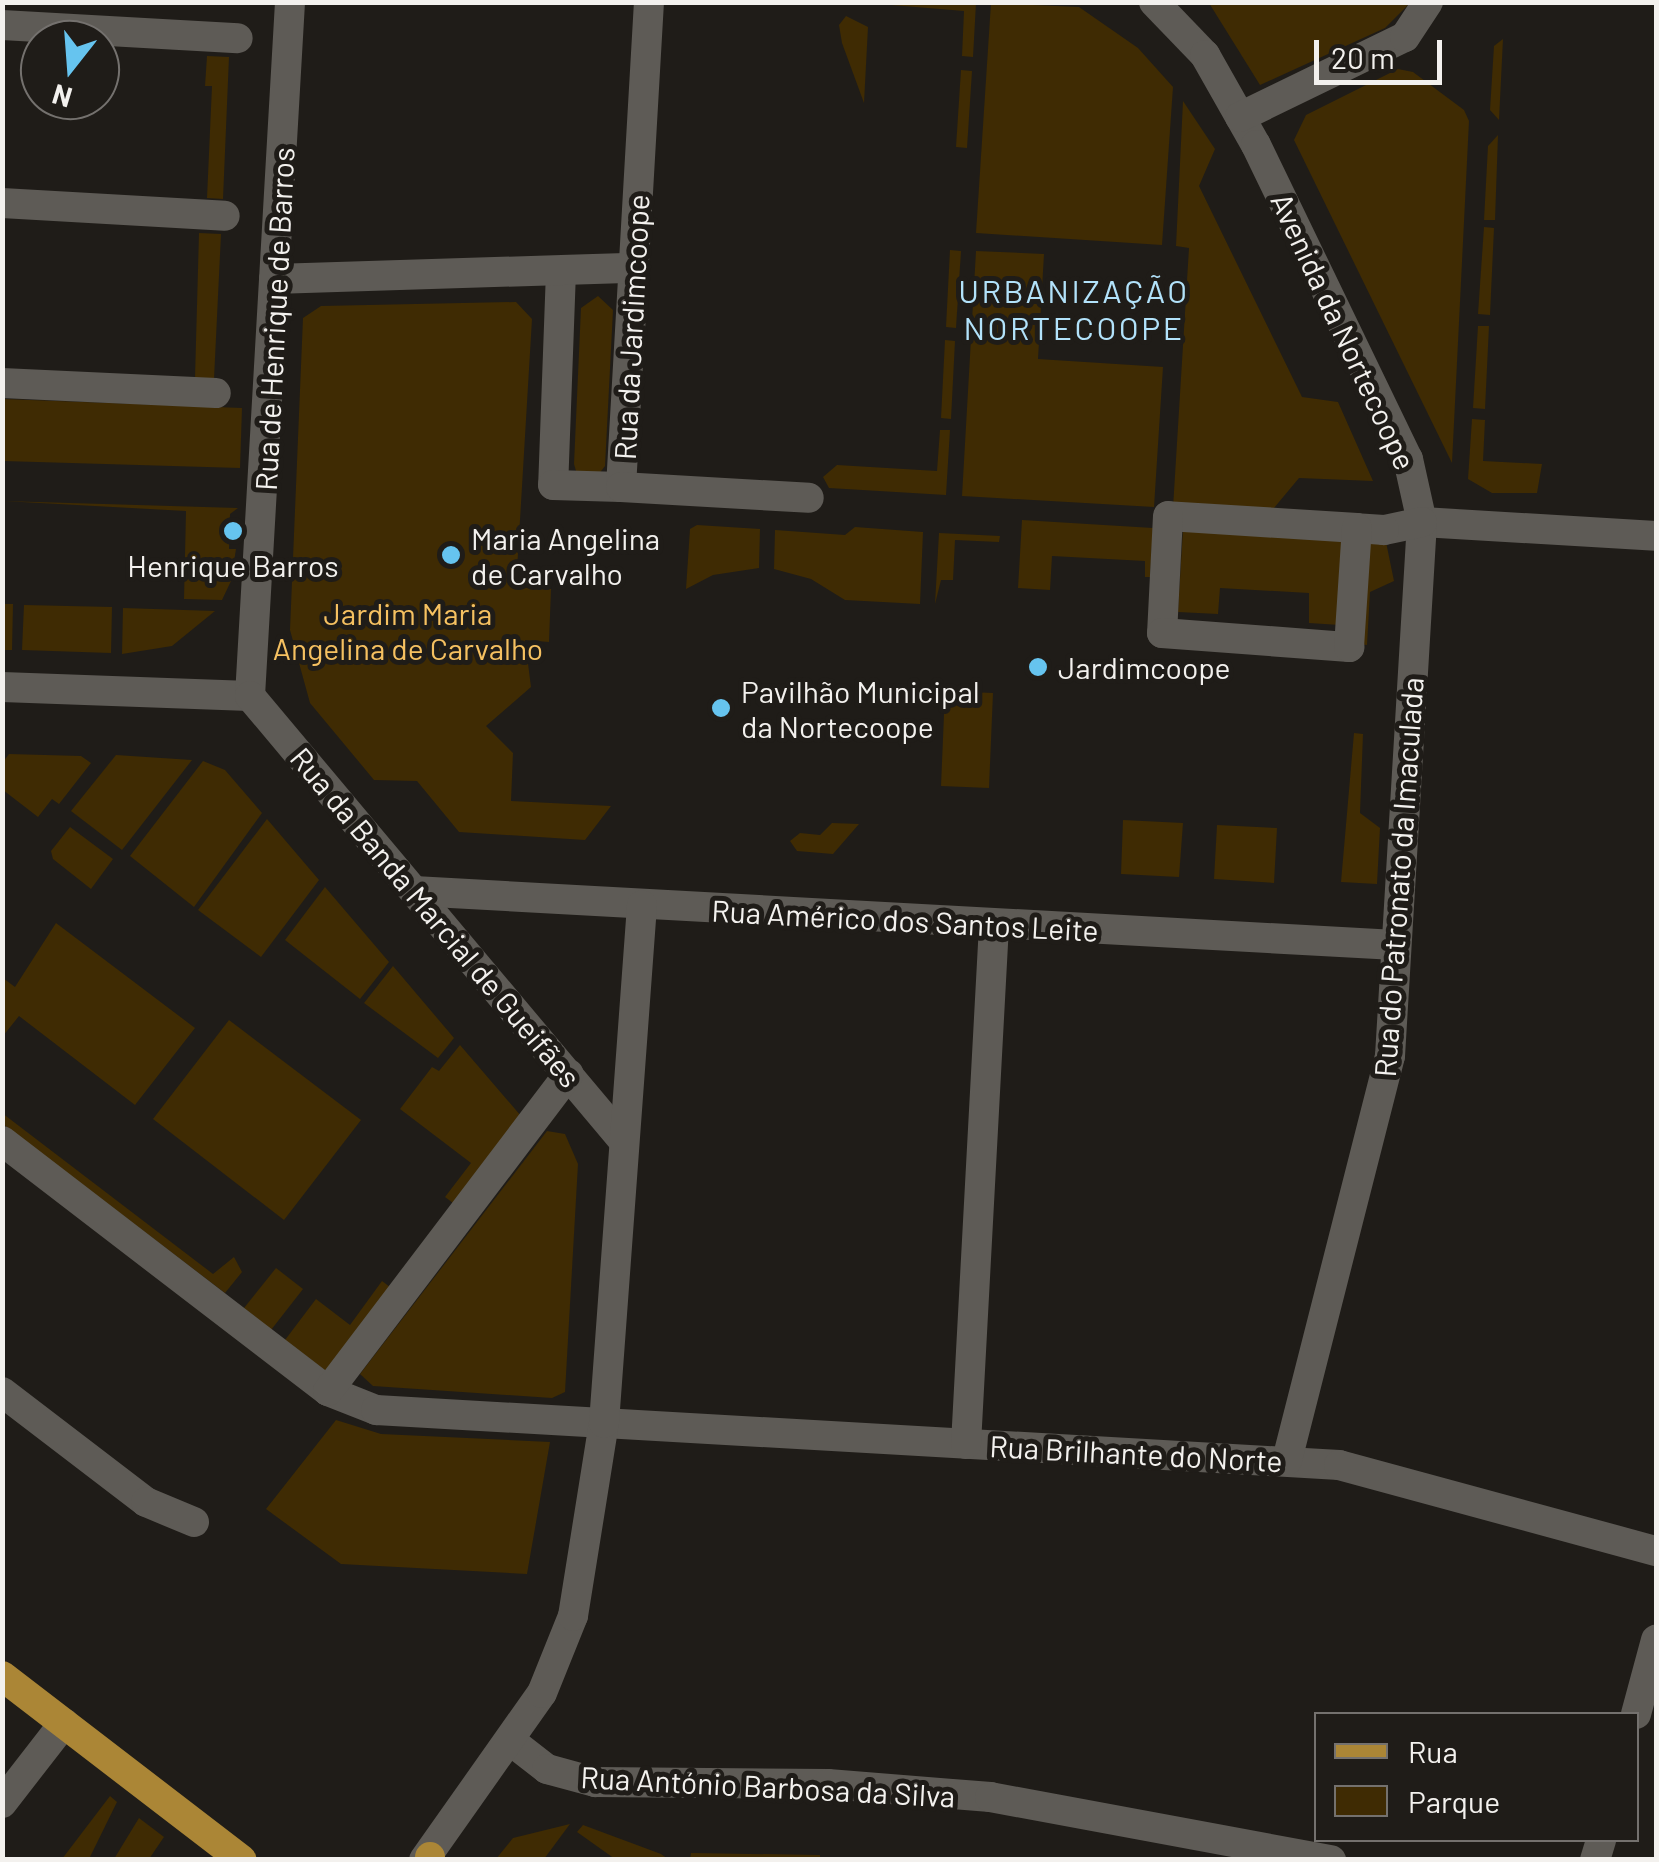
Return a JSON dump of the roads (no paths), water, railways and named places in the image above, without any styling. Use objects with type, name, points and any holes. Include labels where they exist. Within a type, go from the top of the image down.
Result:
[{"type":"main road","points":[[2,1676],[242,1860]]},
{"type":"street","name":"Rua de Henrique de Barros","points":[[250,696],[290,2]]},
{"type":"street","name":"Rua da Jardimcoope","points":[[561,271],[552,485],[621,487],[649,2]]},
{"type":"street","name":"Avenida da Nortecoope","points":[[1154,2],[1205,56],[1240,118],[1408,459],[1422,522]]},
{"type":"street","points":[[1240,118],[1405,37],[1428,2]]},
{"type":"street","points":[[2,25],[238,38]]},
{"type":"street","points":[[2,203],[225,216]]},
{"type":"street","points":[[274,279],[634,268]]},
{"type":"street","points":[[2,384],[216,393]]},
{"type":"street","points":[[621,487],[809,498]]},
{"type":"street","points":[[1357,528],[1349,646],[1162,633],[1168,516],[1357,528],[1422,522],[1656,536]]},
{"type":"street","name":"Rua do Patronato da Imaculada","points":[[1286,1460],[1382,1097],[1396,945],[1422,522]]},
{"type":"street","points":[[2,687],[250,696]]},
{"type":"street","name":"Rua da Banda Marcial de Gueifães","points":[[250,696],[621,1138]]},
{"type":"street","name":"Rua Américo dos Santos Leite","points":[[414,891],[994,926],[1396,945]]},
{"type":"street","name":"Rua da Banda Marcial de Gueifães","points":[[428,1859],[511,1741],[558,1660],[574,1616],[604,1424],[621,1138],[630,1100],[642,905]]},
{"type":"street","points":[[966,1444],[994,926]]},
{"type":"street","points":[[328,1391],[569,1074]]},
{"type":"street","name":"Rua Brilhante do Norte","points":[[2,1141],[328,1391],[389,1412],[1286,1460],[1370,1472],[1656,1551]]},
{"type":"street","points":[[2,1392],[146,1502],[194,1522]]},
{"type":"street","points":[[1637,1712],[1656,1640]]},
{"type":"street","points":[[2,1803],[64,1722]]},
{"type":"street","name":"Rua António Barbosa da Silva","points":[[511,1741],[547,1769],[595,1782],[828,1784],[990,1797],[1140,1820],[1330,1860]]},
{"type":"place","name":"Henrique Barros","points":[[233,531]]},
{"type":"place","name":"Maria Angelina de Carvalho","points":[[451,555]]},
{"type":"place","name":"Jardimcoope","points":[[1038,667]]},
{"type":"place","name":"Pavilhão Municipal da Nortecoope","points":[[721,708]]},
{"type":"district","name":"URBANIZAÇÃO NORTECOOPE","points":[[1074,310]]},
{"type":"park label","name":"Jardim Maria Angelina de Carvalho","points":[[408,630]]}]
